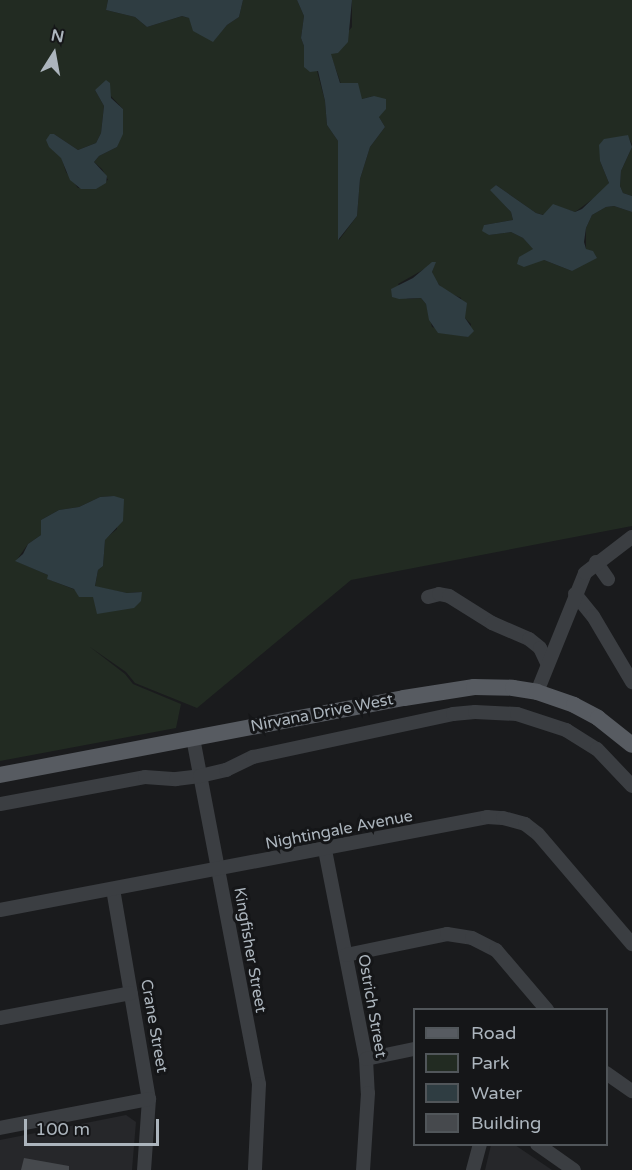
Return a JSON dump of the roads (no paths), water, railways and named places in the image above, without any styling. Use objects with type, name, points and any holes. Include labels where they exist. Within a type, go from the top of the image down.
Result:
[{"type":"main road","name":"Nirvana Drive West","points":[[0,774],[454,688],[491,686],[537,692],[574,705],[598,718],[632,745]]},
{"type":"street","points":[[537,692],[574,594],[585,573],[596,562],[632,537]]},
{"type":"street","points":[[596,562],[608,579]]},
{"type":"street","points":[[428,597],[439,594],[449,596],[492,623],[529,639],[540,648],[547,663]]},
{"type":"street","points":[[574,594],[593,616],[632,682]]},
{"type":"street","points":[[0,804],[145,777],[176,779],[200,776],[226,770],[253,757],[453,714],[494,711],[541,720],[566,730],[597,749],[632,786]]},
{"type":"street","name":"Kingfisher Street","points":[[193,738],[259,1084],[255,1170]]},
{"type":"street","name":"Nightingale Avenue","points":[[0,910],[325,850],[487,817],[512,820],[537,834],[632,944]]},
{"type":"street","name":"Ostrich Street","points":[[325,850],[366,1059],[368,1093],[363,1170]]},
{"type":"street","name":"Crane Street","points":[[113,889],[149,1099],[144,1170]]},
{"type":"street","points":[[346,955],[447,934],[472,938],[496,950],[545,1008]]},
{"type":"street","points":[[0,1018],[131,993]]},
{"type":"street","points":[[366,1059],[413,1049]]},
{"type":"street","points":[[608,1074],[632,1091]]},
{"type":"street","points":[[0,1128],[149,1099]]},
{"type":"street","points":[[473,1170],[479,1146]]},
{"type":"street","points":[[540,1146],[574,1170]]},
{"type":"water","points":[[108,0],[243,0],[239,17],[227,25],[213,42],[193,31],[189,18],[182,16],[147,27],[135,17],[106,10]]},
{"type":"water","points":[[297,0],[352,0],[348,42],[338,53],[331,54],[340,83],[358,83],[362,99],[374,96],[386,99],[386,109],[379,117],[385,127],[370,147],[360,179],[357,216],[338,240],[338,141],[327,125],[325,101],[318,71],[310,72],[304,67],[304,46],[301,38],[304,16]]},
{"type":"water","points":[[106,80],[110,83],[111,98],[123,109],[123,134],[117,147],[99,156],[94,162],[107,176],[106,183],[96,189],[81,189],[70,180],[61,158],[49,147],[46,140],[50,134],[54,134],[78,150],[96,143],[101,133],[104,106],[95,90]]},
{"type":"water","points":[[628,135],[632,147],[621,171],[620,186],[623,193],[632,196],[632,212],[614,206],[606,207],[592,215],[586,228],[584,242],[586,249],[593,251],[597,258],[572,271],[544,260],[524,267],[517,264],[519,257],[533,249],[523,238],[511,232],[489,235],[482,231],[484,225],[513,220],[511,212],[490,190],[496,185],[536,213],[543,215],[553,204],[575,212],[582,209],[609,183],[600,161],[599,145],[604,139]]},
{"type":"water","points":[[432,262],[436,262],[432,272],[439,285],[467,303],[465,318],[474,331],[468,337],[438,333],[429,320],[426,304],[421,298],[392,297],[391,289],[413,278]]},
{"type":"water","points":[[114,496],[124,499],[123,521],[105,540],[103,566],[98,570],[95,586],[127,593],[142,592],[141,601],[134,608],[97,614],[93,597],[79,597],[74,589],[47,579],[48,575],[15,561],[23,554],[28,544],[41,535],[41,520],[59,510],[79,507],[100,497]]}]
